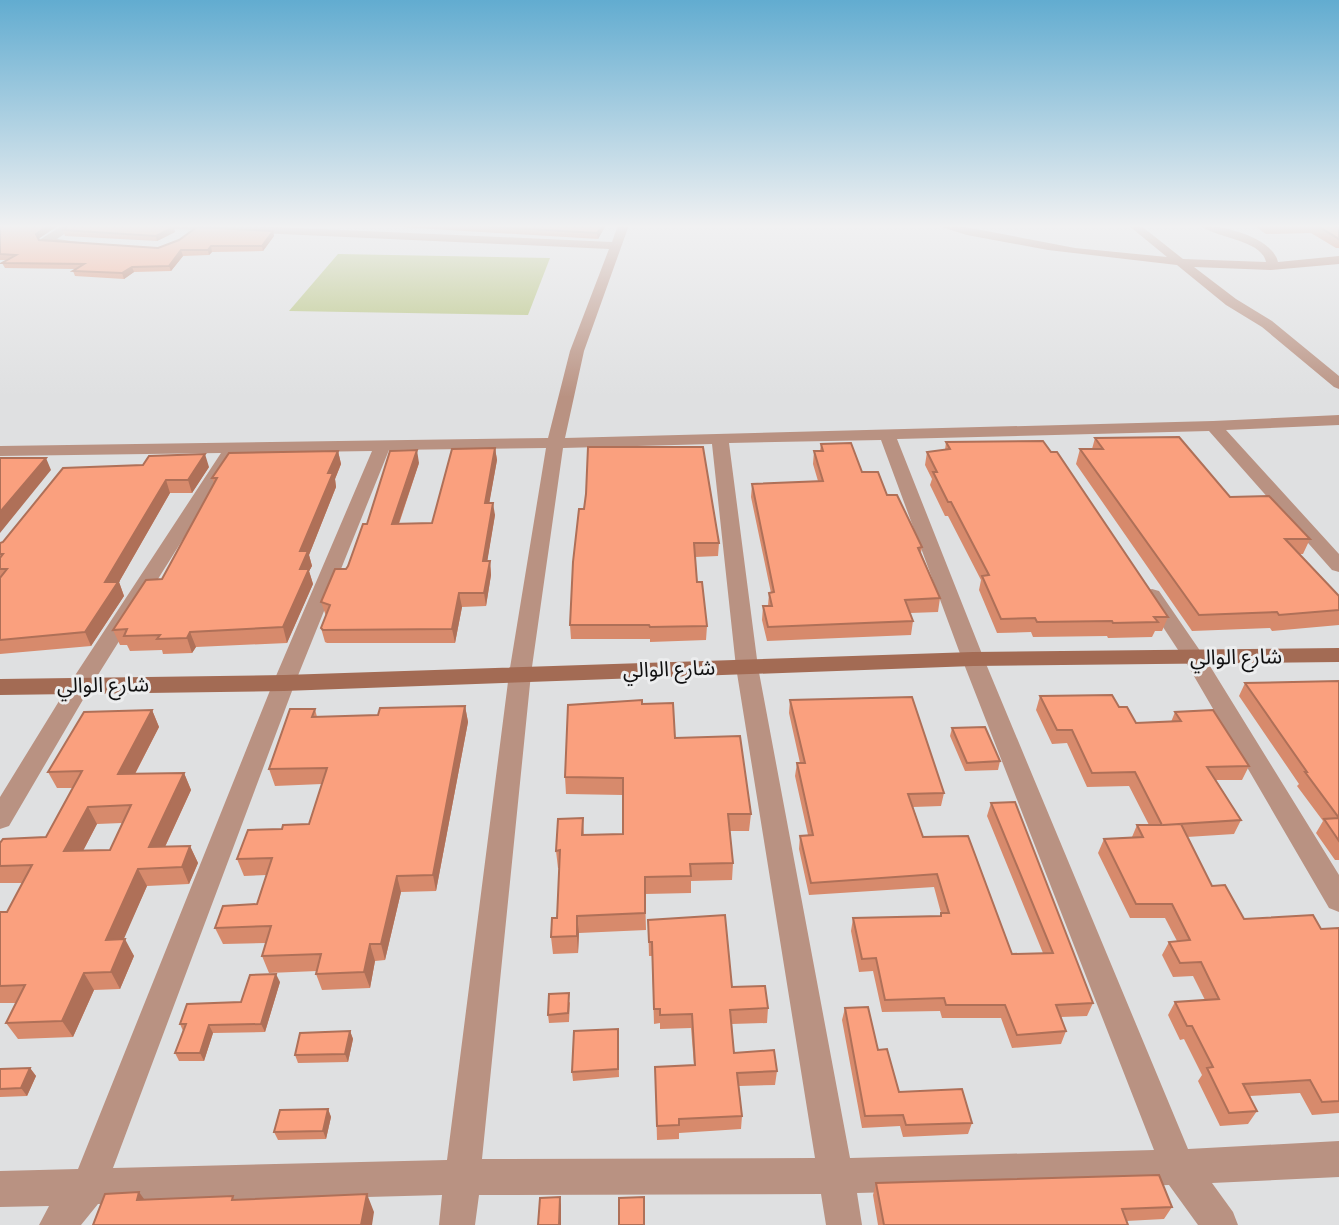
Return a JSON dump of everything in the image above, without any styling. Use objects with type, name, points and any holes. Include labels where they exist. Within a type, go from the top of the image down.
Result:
[{"type":"main road","name":"شارع الوالي","points":[[0,687],[284,682],[973,659],[1339,655]]},
{"type":"street","points":[[457,1225],[520,674],[556,443],[577,351],[603,282]]},
{"type":"street","points":[[1205,282],[1267,324],[1339,384]]},
{"type":"street","points":[[0,451],[556,443],[1213,426],[1339,420]]},
{"type":"street","points":[[1213,426],[1339,566]]},
{"type":"street","points":[[1042,431],[1057,454]]},
{"type":"street","points":[[887,434],[973,659],[1178,1167],[1220,1225]]},
{"type":"street","points":[[720,439],[747,667],[844,1225]]},
{"type":"street","points":[[57,1225],[88,1188],[284,682],[383,445]]},
{"type":"street","points":[[0,819],[80,685],[233,447]]},
{"type":"street","points":[[64,470],[80,450]]},
{"type":"street","points":[[1141,578],[1194,658],[1339,900]]},
{"type":"street","points":[[0,1189],[464,1177],[837,1176],[1339,1160]]},
{"type":"green space","points":[[314,282],[541,282],[528,315],[289,311]]},
{"type":"building","points":[[1179,437],[1230,497],[1269,496],[1310,539],[1285,539],[1339,596],[1339,610],[1279,615],[1277,612],[1199,615],[1080,449],[1103,449],[1095,438]]},
{"type":"building","points":[[1043,441],[1051,452],[1057,452],[1168,617],[1154,617],[1158,622],[1113,623],[1037,622],[1035,618],[1001,619],[982,576],[989,575],[951,502],[948,502],[933,472],[937,472],[927,452],[950,449],[946,442]]},
{"type":"building","points":[[851,443],[862,472],[878,472],[887,495],[897,495],[922,547],[918,548],[940,598],[905,600],[913,621],[768,627],[763,606],[772,606],[769,593],[774,592],[752,484],[823,481],[814,451],[823,451],[821,444]]},
{"type":"building","points":[[588,447],[703,447],[719,543],[694,543],[697,582],[702,582],[707,626],[570,625],[573,562],[579,509],[584,509],[586,494]]},
{"type":"building","points":[[495,448],[485,503],[493,503],[483,561],[490,561],[484,593],[459,593],[452,629],[323,630],[321,628],[330,605],[321,602],[335,569],[346,569],[348,566],[363,524],[367,524],[390,451],[417,450],[392,524],[432,523],[452,449]]},
{"type":"building","points":[[338,451],[328,473],[333,473],[300,551],[308,551],[300,569],[309,569],[283,627],[190,632],[187,638],[157,639],[160,635],[124,636],[127,629],[113,630],[146,580],[162,579],[217,478],[212,478],[229,453]]},
{"type":"building","points":[[205,454],[188,480],[166,480],[105,582],[118,582],[85,632],[0,640],[0,578],[7,569],[0,569],[0,558],[3,554],[0,554],[0,543],[63,468],[143,465],[149,456]]},
{"type":"building","points":[[0,458],[46,458],[0,512]]},
{"type":"building","points":[[1339,681],[1339,818],[1245,683]]},
{"type":"building","points":[[1112,695],[1119,707],[1127,707],[1136,723],[1181,721],[1175,712],[1213,710],[1249,766],[1207,767],[1241,820],[1163,825],[1181,824],[1212,886],[1225,885],[1244,919],[1313,915],[1321,929],[1339,928],[1339,1101],[1322,1102],[1310,1080],[1243,1084],[1257,1111],[1229,1113],[1207,1068],[1213,1067],[1192,1026],[1187,1026],[1175,1002],[1219,999],[1201,962],[1180,963],[1169,942],[1190,940],[1172,904],[1136,904],[1104,839],[1143,837],[1137,825],[1162,825],[1135,772],[1092,773],[1072,730],[1057,730],[1040,696]]},
{"type":"building","points":[[912,697],[944,793],[908,794],[923,837],[968,836],[1012,954],[1053,953],[991,803],[1015,802],[1093,1003],[1056,1005],[1066,1031],[1017,1035],[1005,1005],[946,1005],[944,998],[885,1000],[876,958],[862,959],[853,918],[941,916],[941,913],[949,913],[937,874],[811,883],[800,836],[813,835],[797,763],[805,763],[790,700]]},
{"type":"building","points":[[642,700],[642,704],[673,703],[675,738],[740,736],[751,814],[728,814],[733,863],[690,864],[691,876],[645,877],[645,913],[577,916],[577,936],[551,937],[552,918],[557,918],[560,850],[556,851],[558,819],[583,818],[582,835],[623,834],[623,778],[565,777],[568,705]]},
{"type":"building","points":[[465,706],[433,875],[397,876],[381,944],[370,944],[364,972],[316,974],[321,954],[262,956],[271,926],[215,928],[223,906],[257,904],[272,858],[237,859],[248,830],[282,829],[283,825],[309,824],[327,768],[269,769],[290,709],[315,709],[312,717],[378,715],[380,708]]},
{"type":"building","points":[[152,710],[118,774],[184,773],[149,847],[190,846],[182,867],[138,869],[106,940],[125,939],[111,972],[84,973],[62,1021],[6,1023],[25,985],[0,986],[0,912],[7,912],[32,865],[0,866],[0,843],[3,839],[46,837],[82,771],[48,772],[84,712]],"holes":[[[131,805],[110,850],[64,851],[88,807]]]},
{"type":"building","points":[[985,727],[1000,761],[967,763],[952,728]]},
{"type":"building","points":[[1339,818],[1339,841],[1324,819]]},
{"type":"building","points":[[725,915],[732,987],[765,986],[768,1008],[730,1010],[734,1053],[774,1050],[777,1071],[737,1073],[742,1116],[679,1119],[679,1125],[657,1126],[655,1067],[695,1065],[692,1014],[660,1015],[660,1009],[654,1009],[652,942],[649,942],[648,920]]},
{"type":"building","points":[[276,974],[261,1024],[209,1025],[200,1053],[175,1053],[186,1024],[180,1024],[187,1004],[241,1002],[250,975]]},
{"type":"building","points":[[569,993],[568,1013],[548,1015],[549,994]]},
{"type":"building","points":[[868,1007],[878,1050],[887,1049],[899,1092],[962,1089],[972,1123],[906,1125],[903,1115],[865,1116],[845,1008]]},
{"type":"building","points":[[618,1029],[618,1069],[572,1072],[574,1031]]},
{"type":"building","points":[[350,1031],[345,1054],[295,1055],[300,1033]]},
{"type":"building","points":[[30,1068],[21,1088],[0,1089],[0,1069]]},
{"type":"building","points":[[328,1109],[323,1131],[274,1132],[280,1110]]},
{"type":"building","points":[[1159,1175],[1172,1207],[1122,1209],[1128,1225],[884,1225],[876,1183]]},
{"type":"building","points":[[139,1192],[137,1200],[233,1196],[232,1200],[367,1194],[361,1225],[93,1225],[105,1194]]},
{"type":"building","points":[[560,1197],[559,1225],[538,1225],[540,1198]]},
{"type":"building","points":[[644,1197],[644,1225],[619,1225],[619,1198]]}]
